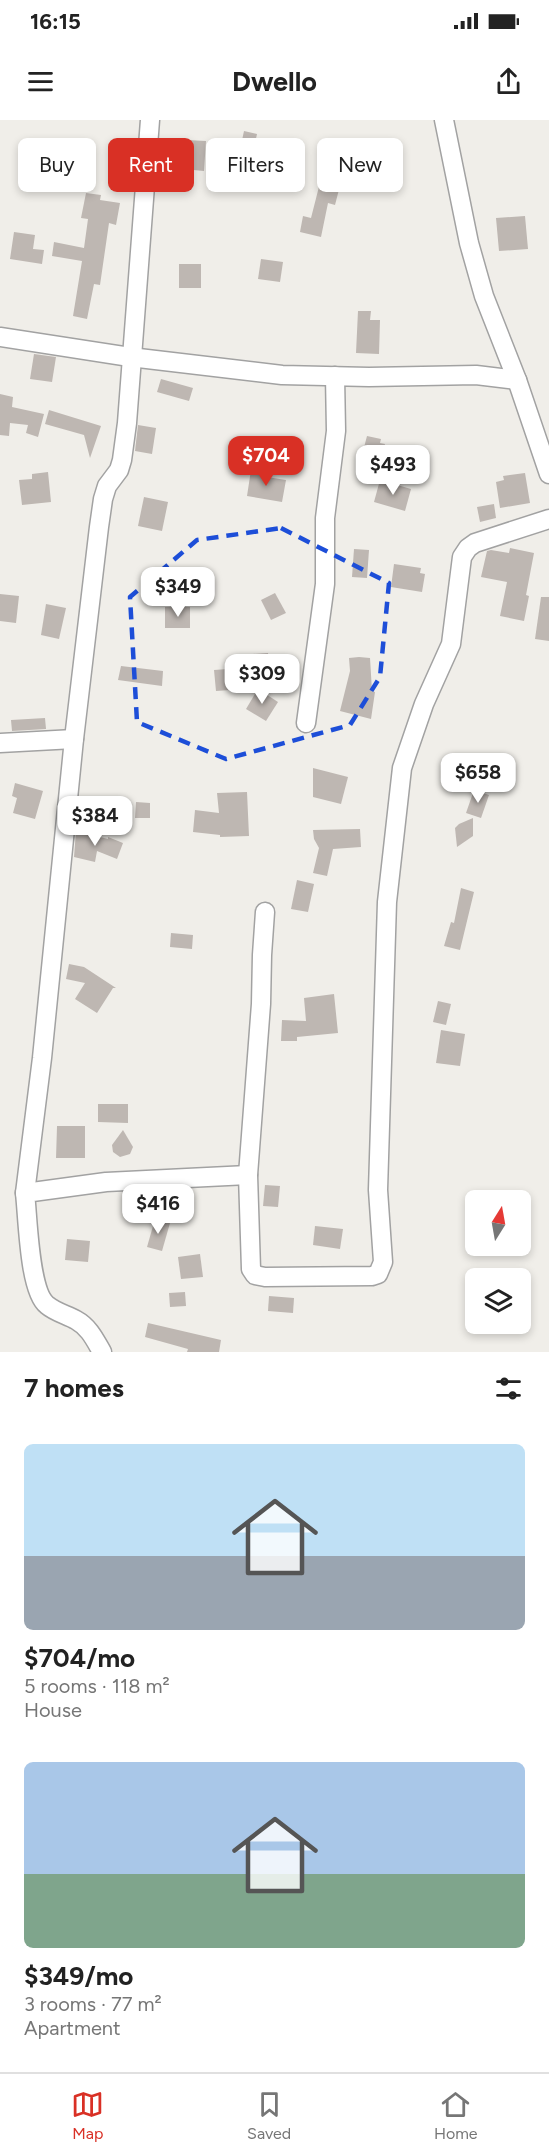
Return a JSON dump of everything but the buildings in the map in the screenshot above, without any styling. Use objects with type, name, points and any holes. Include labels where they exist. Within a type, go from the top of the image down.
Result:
[{"type":"street","points":[[102,1352],[89,1331],[79,1321],[47,1306],[39,1296],[34,1280],[25,1193],[42,1058],[74,739],[103,499],[107,486],[119,470],[122,460],[150,120]]},
{"type":"street","points":[[444,120],[469,243],[484,296],[517,380],[549,474]]},
{"type":"street","points":[[0,337],[130,357],[282,375],[476,375],[517,380]]},
{"type":"street","points":[[306,723],[325,585],[326,518],[336,431],[335,376]]},
{"type":"street","points":[[266,912],[248,1175],[251,1269],[255,1275],[265,1277],[372,1276],[378,1274],[383,1262],[378,1190],[387,902],[402,768],[424,704],[451,644],[462,557],[468,548],[476,543],[549,519]]},
{"type":"street","points":[[0,743],[74,739]]},
{"type":"street","points":[[25,1193],[106,1182],[248,1175]]},
{"type":"highlighted area","points":[[281,528],[389,583],[380,677],[350,725],[226,759],[137,722],[130,597],[197,540]]}]
